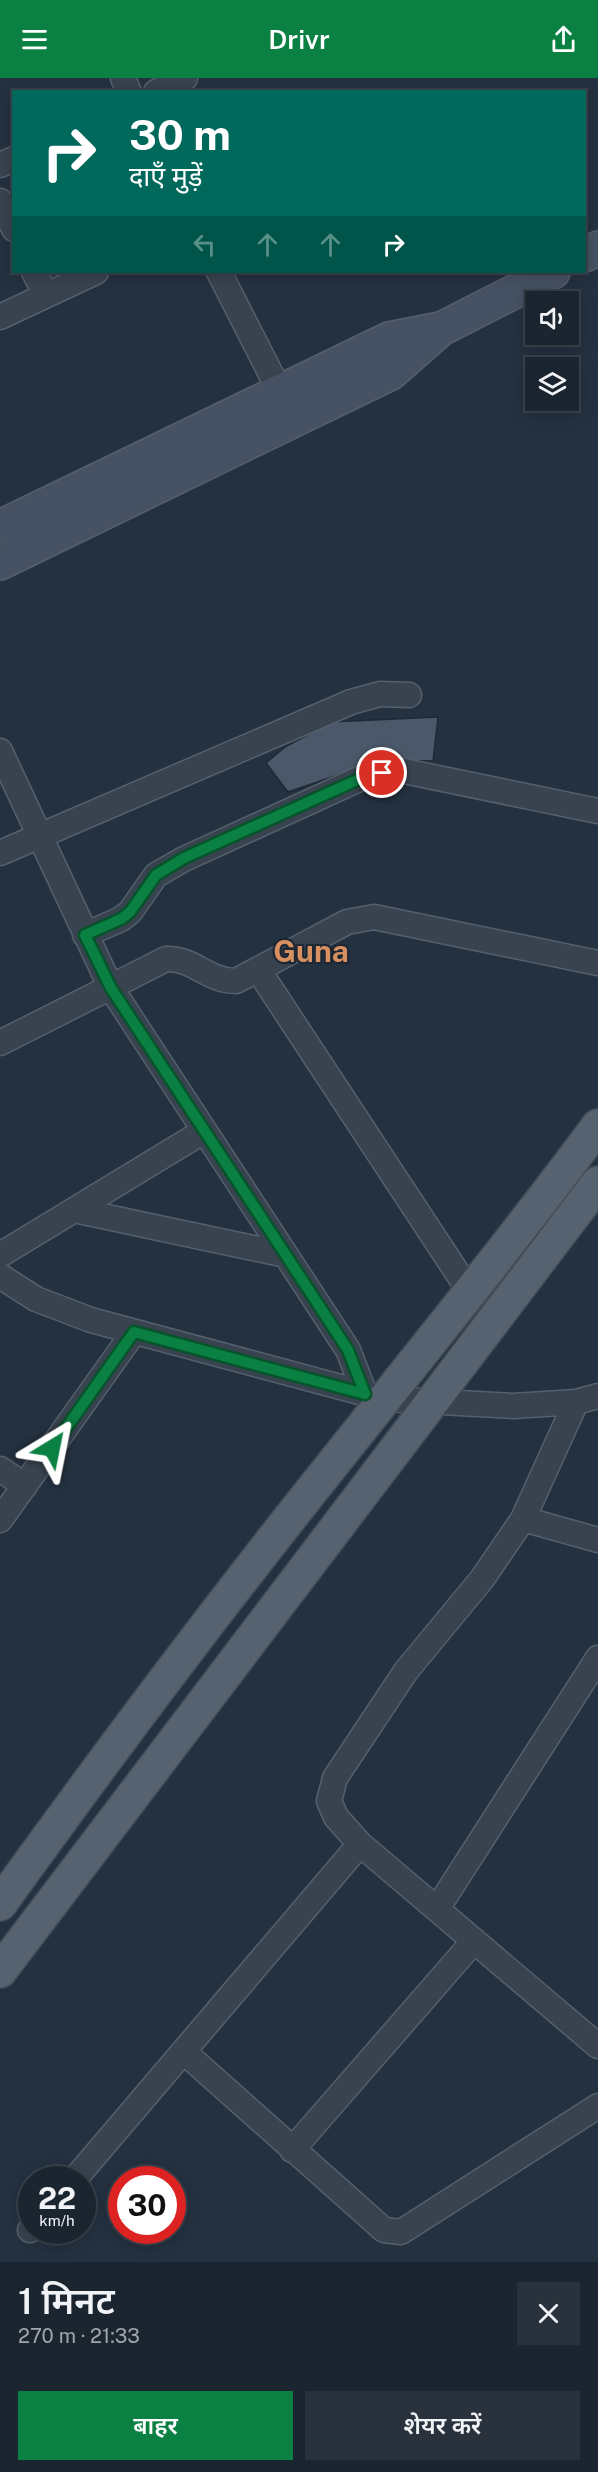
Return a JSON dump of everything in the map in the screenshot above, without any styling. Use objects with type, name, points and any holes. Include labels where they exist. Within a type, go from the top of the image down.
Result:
[{"type":"main road","points":[[0,563],[391,373],[441,329],[551,273]]},
{"type":"main road","points":[[0,527],[388,339],[441,329]]},
{"type":"main road","points":[[0,1904],[102,1761],[375,1397],[470,1292],[598,1126]]},
{"type":"main road","points":[[0,1971],[598,1183]]},
{"type":"street","points":[[160,90],[185,78]]},
{"type":"street","points":[[0,201],[12,225]]},
{"type":"street","points":[[35,273],[46,295]]},
{"type":"street","points":[[0,317],[94,273]]},
{"type":"street","points":[[220,273],[280,392]]},
{"type":"street","points":[[0,853],[351,702],[380,694],[409,695]]},
{"type":"street","points":[[0,751],[111,988],[348,1350],[375,1397]]},
{"type":"street","points":[[85,935],[121,919],[130,912],[156,875],[184,858],[366,776],[399,770],[531,795],[598,811]]},
{"type":"street","points":[[0,1043],[166,959],[180,959],[219,981],[236,981],[259,971],[347,922],[374,917],[598,963]]},
{"type":"street","points":[[259,971],[470,1292]]},
{"type":"street","points":[[0,1255],[204,1131]]},
{"type":"street","points":[[74,1210],[286,1255]]},
{"type":"street","points":[[0,1276],[36,1299],[91,1320],[375,1397],[429,1404],[513,1406],[587,1399]]},
{"type":"street","points":[[0,1520],[134,1332]]},
{"type":"street","points":[[587,1399],[524,1519],[482,1579],[406,1671],[335,1778],[328,1801],[336,1817],[360,1844],[598,2046]]},
{"type":"street","points":[[0,1469],[25,1486]]},
{"type":"street","points":[[524,1519],[598,1540]]},
{"type":"street","points":[[437,1909],[598,1658]]},
{"type":"street","points":[[86,2166],[360,1844]]},
{"type":"street","points":[[292,2150],[474,1941]]},
{"type":"street","points":[[184,2052],[384,2230],[401,2232],[598,2106]]},
{"type":"building","points":[[438,717],[433,761],[382,760],[288,792],[266,763],[285,747],[331,722]]},
{"type":"district","name":"Guna","points":[[311,952]]},
{"type":"route","points":[[52,1448],[134,1332],[365,1394],[348,1350],[111,988],[85,935],[121,919],[130,912],[156,875],[184,858],[366,776],[382,773]]}]
